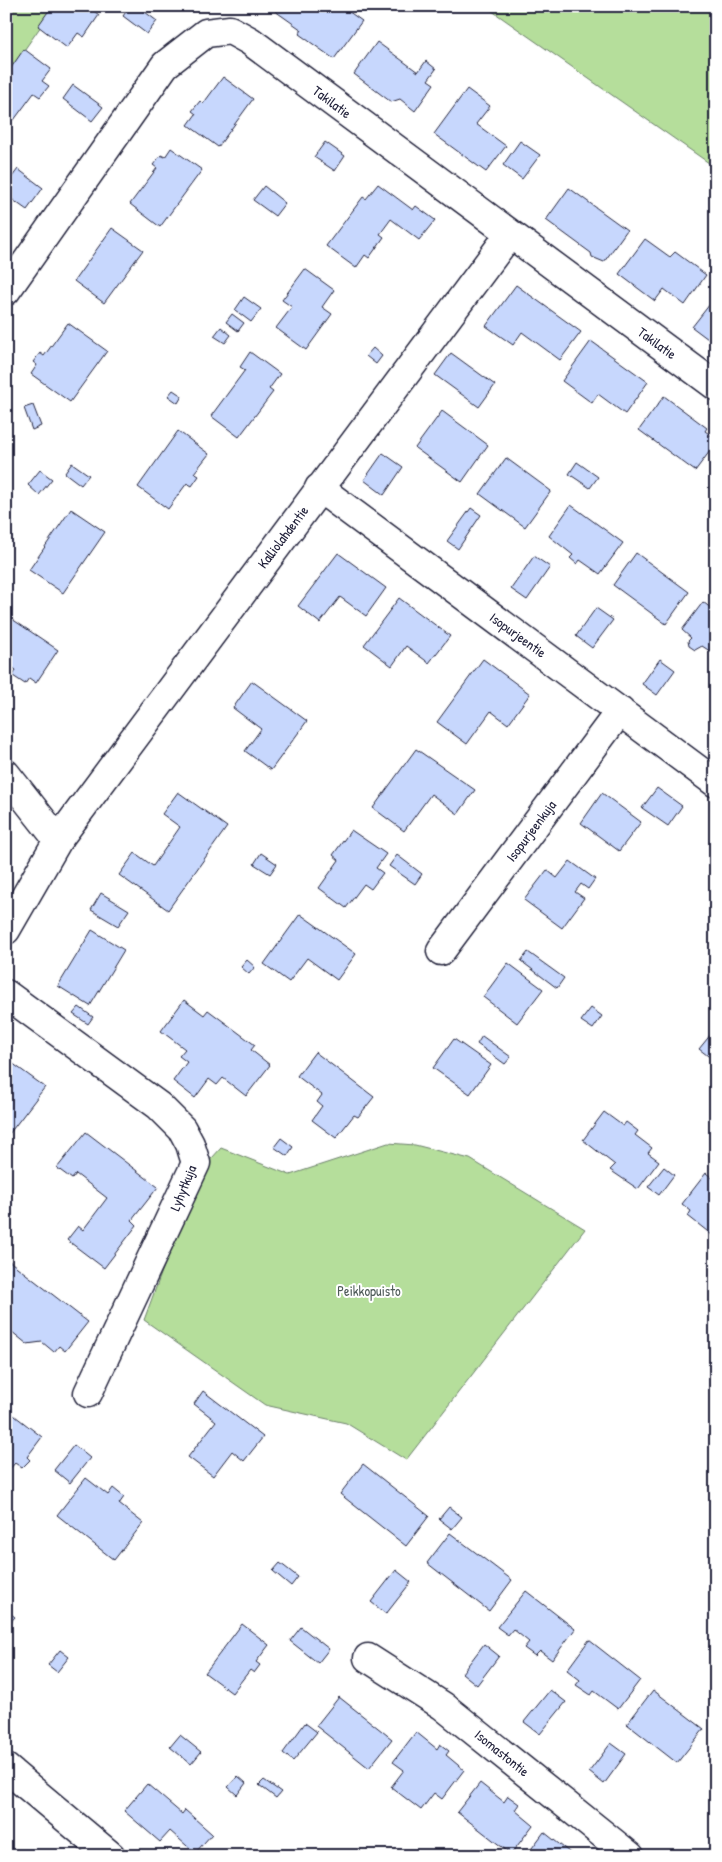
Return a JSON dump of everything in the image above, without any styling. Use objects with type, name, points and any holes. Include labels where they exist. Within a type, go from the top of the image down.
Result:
[{"type":"street","name":"Takilatie","points":[[6,292],[165,65],[206,33],[230,30],[250,40],[509,235],[716,386]]},
{"type":"street","name":"Kalliolahdentie","points":[[6,930],[58,840],[509,235]]},
{"type":"street","name":"Isopurjeentie","points":[[319,488],[716,783]]},
{"type":"street","name":"Isopurjeenkuja","points":[[441,951],[620,711]]},
{"type":"street","points":[[6,774],[58,840]]},
{"type":"street","name":"Lyhytkuja","points":[[6,994],[159,1106],[182,1129],[190,1144],[196,1163],[88,1393]]},
{"type":"street","name":"Isomastontie","points":[[368,1658],[443,1706],[630,1856]]},
{"type":"street","points":[[6,1768],[111,1856]]},
{"type":"green space","points":[[6,6],[55,6],[6,76]]},
{"type":"green space","points":[[485,6],[716,6],[716,168]]},
{"type":"green space","name":"Peikkopuisto","points":[[388,1143],[415,1145],[470,1159],[585,1229],[406,1460],[346,1423],[265,1405],[144,1320],[181,1220],[203,1168],[221,1148],[290,1175]]},
{"type":"building","points":[[52,6],[97,6],[94,11],[99,15],[84,37],[78,33],[67,48],[38,26]]},
{"type":"building","points":[[130,6],[137,6],[157,21],[147,34],[123,16]]},
{"type":"building","points":[[279,6],[341,6],[362,21],[334,59],[299,34],[302,30],[275,11]]},
{"type":"building","points":[[377,42],[418,72],[426,61],[436,69],[428,80],[434,84],[415,111],[400,99],[391,102],[354,74]]},
{"type":"building","points":[[24,49],[51,69],[42,81],[49,86],[40,97],[34,93],[14,120],[6,114],[6,75]]},
{"type":"building","points":[[223,77],[253,99],[218,147],[188,125],[196,114],[192,111],[200,101],[203,104]]},
{"type":"building","points":[[73,85],[103,107],[92,121],[63,99]]},
{"type":"building","points":[[467,89],[490,106],[476,124],[506,146],[486,172],[434,134]]},
{"type":"building","points":[[520,141],[540,155],[522,179],[503,165]]},
{"type":"building","points":[[325,142],[345,156],[335,171],[314,157]]},
{"type":"building","points":[[171,148],[202,170],[160,227],[130,204],[157,168],[153,165],[161,155],[165,157]]},
{"type":"building","points":[[18,169],[43,188],[27,210],[6,195],[6,185]]},
{"type":"building","points":[[378,184],[413,210],[416,206],[435,220],[419,240],[391,219],[380,234],[384,237],[369,258],[365,255],[356,268],[326,246],[363,197],[366,199]]},
{"type":"building","points":[[264,186],[285,203],[275,216],[253,200]]},
{"type":"building","points":[[569,188],[627,230],[604,262],[592,257],[591,253],[546,220]]},
{"type":"building","points":[[112,228],[143,250],[104,303],[74,281]]},
{"type":"building","points":[[645,239],[670,257],[675,252],[706,275],[685,305],[664,289],[655,301],[619,274]]},
{"type":"building","points":[[305,269],[334,290],[322,307],[332,314],[306,350],[276,328],[292,307],[282,300]]},
{"type":"building","points":[[516,285],[581,332],[560,360],[522,332],[513,345],[486,326]]},
{"type":"building","points":[[244,297],[261,309],[251,322],[235,310]]},
{"type":"building","points":[[710,304],[716,307],[716,345],[692,327]]},
{"type":"building","points":[[232,314],[244,323],[238,331],[226,322]]},
{"type":"building","points":[[68,323],[107,351],[70,402],[31,374],[37,365],[33,362],[40,353],[44,356]]},
{"type":"building","points":[[221,327],[231,335],[225,343],[214,336]]},
{"type":"building","points":[[591,341],[648,382],[625,414],[598,394],[592,403],[562,381]]},
{"type":"building","points":[[373,348],[382,356],[376,364],[366,356]]},
{"type":"building","points":[[250,352],[280,374],[269,389],[273,392],[239,437],[211,416],[245,370],[240,367]]},
{"type":"building","points":[[451,353],[495,385],[479,407],[435,375]]},
{"type":"building","points":[[173,390],[182,396],[178,403],[168,396]]},
{"type":"building","points":[[664,396],[707,428],[705,431],[716,439],[716,443],[695,471],[639,430]]},
{"type":"building","points":[[33,405],[41,426],[32,430],[24,408]]},
{"type":"building","points":[[442,411],[488,445],[462,482],[415,448]]},
{"type":"building","points":[[178,431],[209,454],[194,473],[199,476],[192,486],[187,483],[168,509],[138,487]]},
{"type":"building","points":[[383,453],[403,467],[384,495],[364,480]]},
{"type":"building","points":[[506,458],[551,491],[525,527],[480,494]]},
{"type":"building","points":[[577,462],[598,477],[590,488],[569,474]]},
{"type":"building","points":[[72,463],[89,475],[81,485],[65,473]]},
{"type":"building","points":[[40,470],[52,479],[39,495],[28,485]]},
{"type":"building","points":[[571,505],[623,543],[600,574],[580,560],[577,564],[570,558],[573,555],[549,536]]},
{"type":"building","points":[[471,508],[481,515],[458,549],[447,541]]},
{"type":"building","points":[[71,509],[105,532],[63,593],[29,570]]},
{"type":"building","points":[[338,553],[386,588],[366,616],[340,597],[320,623],[298,606]]},
{"type":"building","points":[[636,553],[689,592],[666,624],[613,585]]},
{"type":"building","points":[[534,556],[550,567],[527,600],[511,589]]},
{"type":"building","points":[[399,598],[450,636],[429,663],[406,646],[392,666],[364,645]]},
{"type":"building","points":[[703,602],[716,612],[716,655],[702,646],[695,650],[689,646],[688,641],[691,638],[682,630]]},
{"type":"building","points":[[596,608],[613,620],[592,648],[576,636]]},
{"type":"building","points":[[6,615],[58,650],[36,683],[29,678],[25,684],[13,676],[16,670],[6,663]]},
{"type":"building","points":[[483,659],[530,694],[508,724],[491,711],[467,744],[437,722]]},
{"type":"building","points":[[660,659],[675,670],[657,695],[642,684]]},
{"type":"building","points":[[252,681],[307,721],[271,770],[245,751],[261,729],[233,708]]},
{"type":"building","points":[[416,749],[475,790],[458,814],[431,794],[404,831],[373,808]]},
{"type":"building","points":[[657,788],[682,806],[668,826],[642,808]]},
{"type":"building","points":[[178,792],[227,827],[168,910],[119,875],[135,853],[153,866],[180,827],[162,814]]},
{"type":"building","points":[[602,793],[641,822],[619,851],[581,823]]},
{"type":"building","points":[[351,830],[386,854],[376,868],[383,873],[371,889],[364,884],[346,908],[319,888],[339,860],[333,855]]},
{"type":"building","points":[[261,853],[277,864],[270,874],[254,864]]},
{"type":"building","points":[[397,855],[422,874],[415,884],[389,866]]},
{"type":"building","points":[[570,861],[595,879],[588,889],[581,884],[575,892],[584,898],[562,928],[524,900],[547,870],[557,878]]},
{"type":"building","points":[[101,893],[129,910],[118,926],[91,910]]},
{"type":"building","points":[[300,914],[356,954],[337,980],[307,958],[289,982],[264,964]]},
{"type":"building","points":[[92,930],[124,950],[90,1006],[58,986]]},
{"type":"building","points":[[528,952],[564,978],[557,988],[521,961]]},
{"type":"building","points":[[247,960],[255,967],[249,974],[241,967]]},
{"type":"building","points":[[508,963],[543,989],[517,1023],[483,997]]},
{"type":"building","points":[[184,1000],[204,1015],[208,1010],[255,1045],[251,1050],[270,1065],[246,1096],[223,1078],[217,1085],[209,1079],[195,1098],[173,1081],[187,1062],[179,1056],[185,1049],[161,1031]]},
{"type":"building","points":[[79,1007],[93,1017],[88,1024],[73,1014]]},
{"type":"building","points":[[591,1008],[602,1016],[593,1029],[581,1021]]},
{"type":"building","points":[[716,1028],[716,1062],[699,1049]]},
{"type":"building","points":[[482,1036],[511,1057],[505,1064],[477,1044]]},
{"type":"building","points":[[454,1039],[491,1065],[470,1094],[433,1068]]},
{"type":"building","points":[[315,1052],[374,1097],[358,1117],[354,1115],[336,1138],[312,1120],[322,1106],[317,1102],[322,1095],[297,1076]]},
{"type":"building","points":[[12,1063],[45,1087],[6,1138],[6,1071]]},
{"type":"building","points":[[604,1112],[623,1126],[626,1122],[638,1131],[635,1135],[652,1148],[648,1153],[659,1161],[638,1189],[610,1170],[615,1165],[583,1140]]},
{"type":"building","points":[[86,1132],[158,1187],[132,1220],[137,1225],[104,1268],[67,1240],[78,1226],[83,1230],[107,1198],[76,1174],[72,1179],[57,1168]]},
{"type":"building","points":[[281,1138],[293,1147],[287,1156],[274,1147]]},
{"type":"building","points":[[664,1167],[674,1175],[659,1195],[648,1187]]},
{"type":"building","points":[[706,1173],[716,1181],[716,1233],[712,1235],[688,1216],[691,1211],[682,1204]]},
{"type":"building","points":[[8,1260],[88,1322],[65,1351],[59,1346],[54,1352],[42,1342],[27,1344],[6,1327],[6,1263]]},
{"type":"building","points":[[203,1391],[263,1437],[244,1461],[232,1451],[213,1476],[188,1457],[216,1421],[194,1404]]},
{"type":"building","points":[[6,1409],[42,1437],[27,1457],[30,1460],[22,1468],[15,1463],[8,1471],[6,1469]]},
{"type":"building","points":[[74,1445],[90,1458],[70,1483],[54,1470]]},
{"type":"building","points":[[363,1464],[429,1516],[406,1546],[340,1494]]},
{"type":"building","points":[[86,1478],[108,1495],[113,1488],[124,1497],[119,1504],[143,1523],[114,1560],[57,1515]]},
{"type":"building","points":[[449,1507],[462,1517],[452,1529],[439,1519]]},
{"type":"building","points":[[450,1533],[512,1580],[489,1611],[427,1563]]},
{"type":"building","points":[[280,1563],[298,1577],[291,1586],[273,1571]]},
{"type":"building","points":[[396,1570],[411,1582],[386,1614],[371,1602]]},
{"type":"building","points":[[526,1591],[575,1629],[552,1660],[540,1651],[535,1656],[524,1648],[529,1642],[513,1629],[508,1635],[497,1627]]},
{"type":"building","points":[[6,1610],[15,1617],[6,1627]]},
{"type":"building","points":[[242,1624],[269,1645],[256,1662],[260,1665],[254,1673],[250,1670],[232,1693],[205,1673]]},
{"type":"building","points":[[301,1627],[329,1649],[318,1663],[290,1641]]},
{"type":"building","points":[[589,1640],[640,1680],[618,1709],[594,1691],[591,1695],[576,1685],[580,1680],[567,1670]]},
{"type":"building","points":[[484,1644],[499,1656],[477,1685],[462,1673]]},
{"type":"building","points":[[60,1650],[69,1657],[57,1672],[48,1665]]},
{"type":"building","points":[[550,1690],[566,1702],[540,1734],[524,1722]]},
{"type":"building","points":[[653,1690],[704,1729],[677,1763],[627,1724]]},
{"type":"building","points":[[339,1697],[392,1739],[369,1768],[316,1726]]},
{"type":"building","points":[[305,1723],[317,1732],[293,1761],[283,1753]]},
{"type":"building","points":[[416,1732],[437,1749],[440,1744],[449,1751],[446,1755],[464,1770],[442,1799],[434,1793],[421,1810],[391,1787],[404,1770],[393,1762]]},
{"type":"building","points":[[180,1735],[201,1752],[191,1764],[170,1747]]},
{"type":"building","points":[[611,1743],[626,1754],[604,1784],[589,1772]]},
{"type":"building","points":[[238,1776],[246,1783],[237,1795],[228,1787]]},
{"type":"building","points":[[264,1780],[281,1792],[276,1798],[259,1785]]},
{"type":"building","points":[[480,1783],[504,1802],[508,1796],[519,1804],[515,1810],[533,1825],[511,1854],[457,1812]]},
{"type":"building","points":[[147,1784],[182,1814],[185,1810],[212,1834],[195,1853],[170,1831],[160,1842],[124,1811]]},
{"type":"building","points":[[544,1832],[574,1856],[526,1856]]}]
